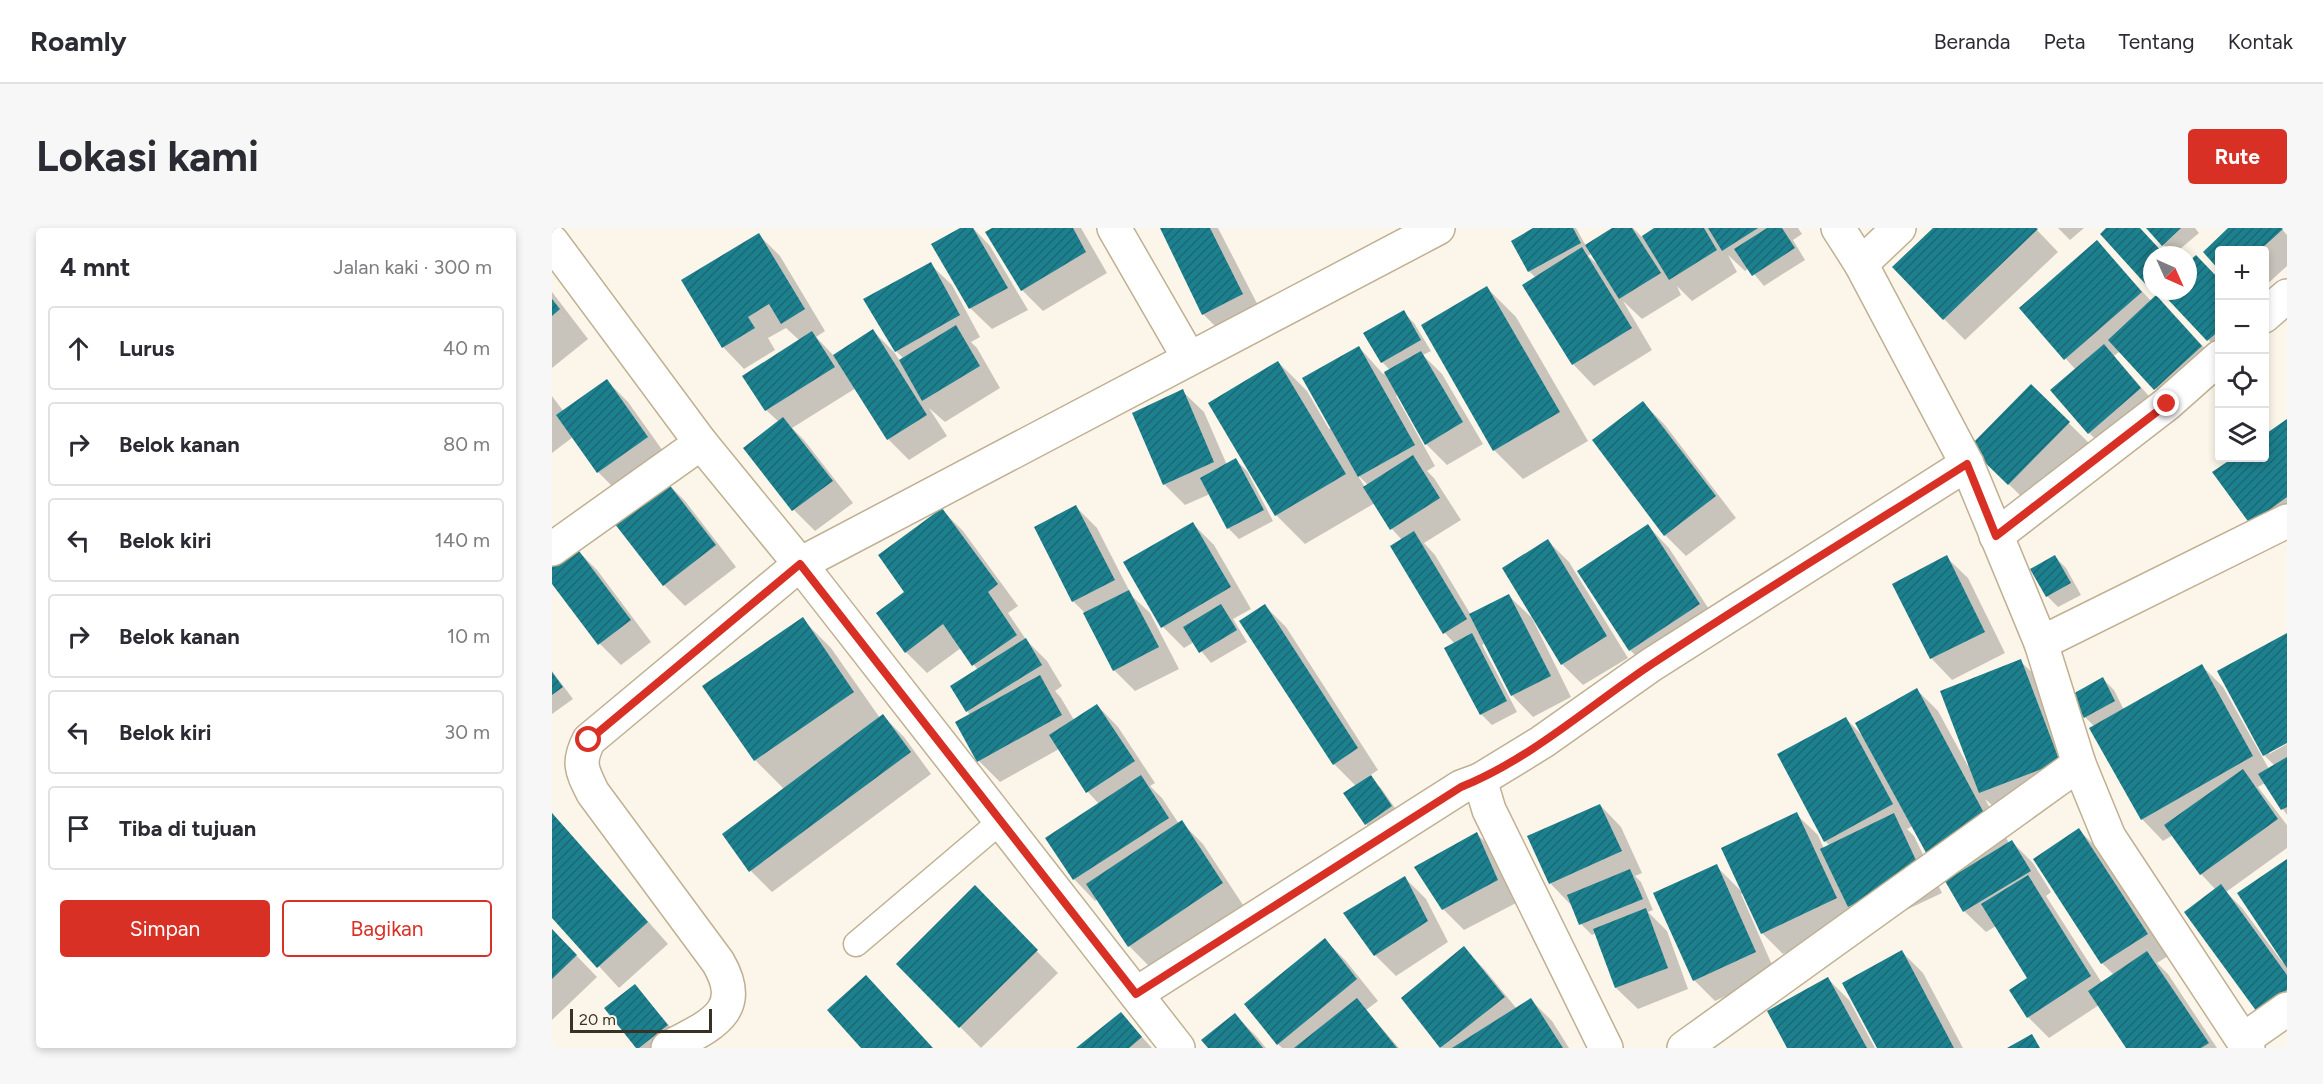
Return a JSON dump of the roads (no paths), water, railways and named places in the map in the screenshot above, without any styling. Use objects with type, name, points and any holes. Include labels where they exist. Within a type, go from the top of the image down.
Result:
[{"type":"street","points":[[1114,228],[1189,358]]},
{"type":"street","points":[[668,1048],[720,1016],[728,1005],[730,994],[727,977],[593,793],[584,774],[581,755],[589,740],[800,564],[1437,228]]},
{"type":"street","points":[[1838,228],[1861,264],[1967,464],[2041,643],[2079,764],[2109,837],[2245,1044],[2287,1009]]},
{"type":"street","points":[[1861,264],[1899,228]]},
{"type":"street","points":[[552,242],[700,443],[800,564],[1178,1048]]},
{"type":"street","points":[[2269,312],[2287,296]]},
{"type":"street","points":[[1996,536],[2167,404],[2215,361]]},
{"type":"street","points":[[552,549],[700,443]]},
{"type":"street","points":[[1136,994],[1461,787],[1480,780],[1542,742],[1651,665],[1967,464]]},
{"type":"street","points":[[2041,643],[2287,521]]},
{"type":"street","points":[[1684,1048],[2079,764]]},
{"type":"street","points":[[1480,780],[1489,810],[1606,1048]]},
{"type":"lane","points":[[856,944],[1001,821]]}]
